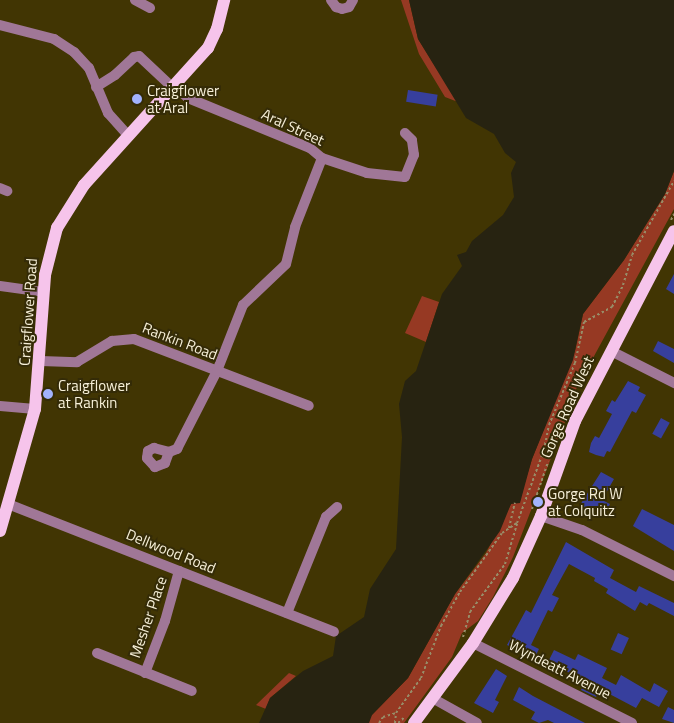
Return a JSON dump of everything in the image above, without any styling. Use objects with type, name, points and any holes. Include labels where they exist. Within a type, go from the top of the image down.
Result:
[{"type":"main road","name":"Craigflower Road","points":[[1,525],[35,409],[41,361],[43,292],[48,258],[57,228],[84,185],[208,48],[217,29],[224,0]]},
{"type":"main road","name":"Gorge Road West","points":[[414,723],[434,699],[468,641],[513,578],[541,516],[569,435],[674,231]]},
{"type":"street","points":[[135,0],[150,8]]},
{"type":"street","points":[[331,0],[336,7],[342,9],[349,7],[353,0]]},
{"type":"street","points":[[0,25],[54,39],[74,52],[89,68],[108,113],[129,136]]},
{"type":"street","name":"Aral Street","points":[[96,87],[116,75],[134,57],[139,56],[188,98],[310,148],[322,158],[367,173],[405,177],[414,155],[412,140],[405,133]]},
{"type":"street","points":[[169,452],[177,449],[217,371],[243,305],[286,264],[295,227],[322,158]]},
{"type":"street","points":[[0,286],[43,292]]},
{"type":"street","name":"Rankin Road","points":[[41,361],[82,361],[112,341],[128,338],[309,406]]},
{"type":"street","points":[[611,351],[674,383]]},
{"type":"street","points":[[0,406],[35,409]]},
{"type":"street","name":"Dellwood Road","points":[[8,504],[334,632]]},
{"type":"street","points":[[287,613],[326,517],[337,507]]},
{"type":"street","points":[[541,516],[582,530],[674,576]]},
{"type":"street","name":"Mesher Place","points":[[145,672],[165,621],[179,571]]},
{"type":"street","name":"Wyndeatt Avenue","points":[[468,641],[632,723]]},
{"type":"street","name":"Mesher Place","points":[[97,653],[192,690]]},
{"type":"street","points":[[434,699],[477,723]]},
{"type":"path","points":[[468,641],[470,612],[505,564],[517,523],[544,450],[549,425],[575,363],[584,322],[612,307],[624,285],[632,255],[674,181]]},
{"type":"path","points":[[509,528],[515,503]]},
{"type":"path","points":[[395,723],[396,713],[421,678],[441,626],[460,592],[502,533],[517,523]]},
{"type":"path","points":[[378,723],[383,717],[396,713]]},
{"type":"shaded area","points":[[401,0],[409,0],[418,39],[458,102],[445,97],[419,54]]},
{"type":"shaded area","points":[[409,0],[674,0],[674,171],[665,194],[624,260],[583,314],[573,360],[532,459],[520,503],[511,504],[500,531],[455,594],[408,678],[372,715],[369,723],[259,723],[270,698],[303,671],[333,656],[336,636],[364,617],[370,589],[396,549],[402,437],[399,404],[405,381],[416,371],[442,294],[462,266],[457,255],[466,252],[472,241],[503,215],[514,197],[511,173],[516,162],[505,153],[494,134],[466,118],[418,39]]},
{"type":"shaded area","points":[[674,171],[674,209],[568,404],[568,414],[513,557],[493,597],[478,621],[462,633],[452,657],[404,723],[364,723],[408,678],[455,594],[486,553],[511,504],[522,492],[532,459],[575,351],[583,314],[624,260],[665,194]]},
{"type":"shaded area","points":[[422,296],[439,302],[426,342],[405,333]]},
{"type":"shaded area","points":[[289,673],[296,676],[270,698],[266,709],[256,705]]},
{"type":"building","points":[[408,90],[438,95],[436,107],[406,102]]},
{"type":"building","points":[[674,274],[674,294],[666,289]]},
{"type":"building","points":[[658,341],[674,349],[674,363],[653,351]]},
{"type":"building","points":[[628,381],[640,387],[638,391],[646,395],[636,413],[632,411],[610,452],[607,451],[604,457],[589,452],[595,436],[599,438],[612,414],[606,411],[612,400],[615,402]]},
{"type":"building","points":[[661,418],[670,423],[661,439],[652,434]]},
{"type":"building","points":[[601,472],[614,479],[602,500],[610,504],[606,512],[598,508],[592,517],[580,511],[580,505]]},
{"type":"building","points":[[642,509],[674,525],[674,551],[633,526]]},
{"type":"building","points":[[566,542],[614,570],[610,578],[636,592],[639,586],[674,603],[674,616],[649,603],[647,606],[640,602],[635,611],[606,593],[608,589],[594,581],[595,578],[569,564],[552,595],[559,598],[552,612],[548,610],[531,645],[539,649],[534,659],[507,645],[526,610],[531,613]]},
{"type":"building","points":[[618,633],[629,638],[622,654],[611,649]]},
{"type":"building","points":[[554,650],[575,660],[578,654],[607,668],[602,678],[616,685],[621,675],[650,692],[654,683],[668,691],[659,707],[642,698],[636,708],[600,689],[596,697],[581,690],[585,681],[548,662]]},
{"type":"building","points":[[496,669],[507,676],[495,700],[499,702],[493,713],[474,703]]},
{"type":"building","points":[[519,687],[585,723],[554,723],[548,720],[539,723],[531,719],[535,712],[513,700]]},
{"type":"building","points":[[668,707],[674,710],[674,723],[662,719]]},
{"type":"place","name":"Craigflower at Aral","points":[[137,99]]},
{"type":"place","name":"Craigflower at Rankin","points":[[48,394]]},
{"type":"place","name":"Gorge Rd W at Colquitz","points":[[538,502]]}]
